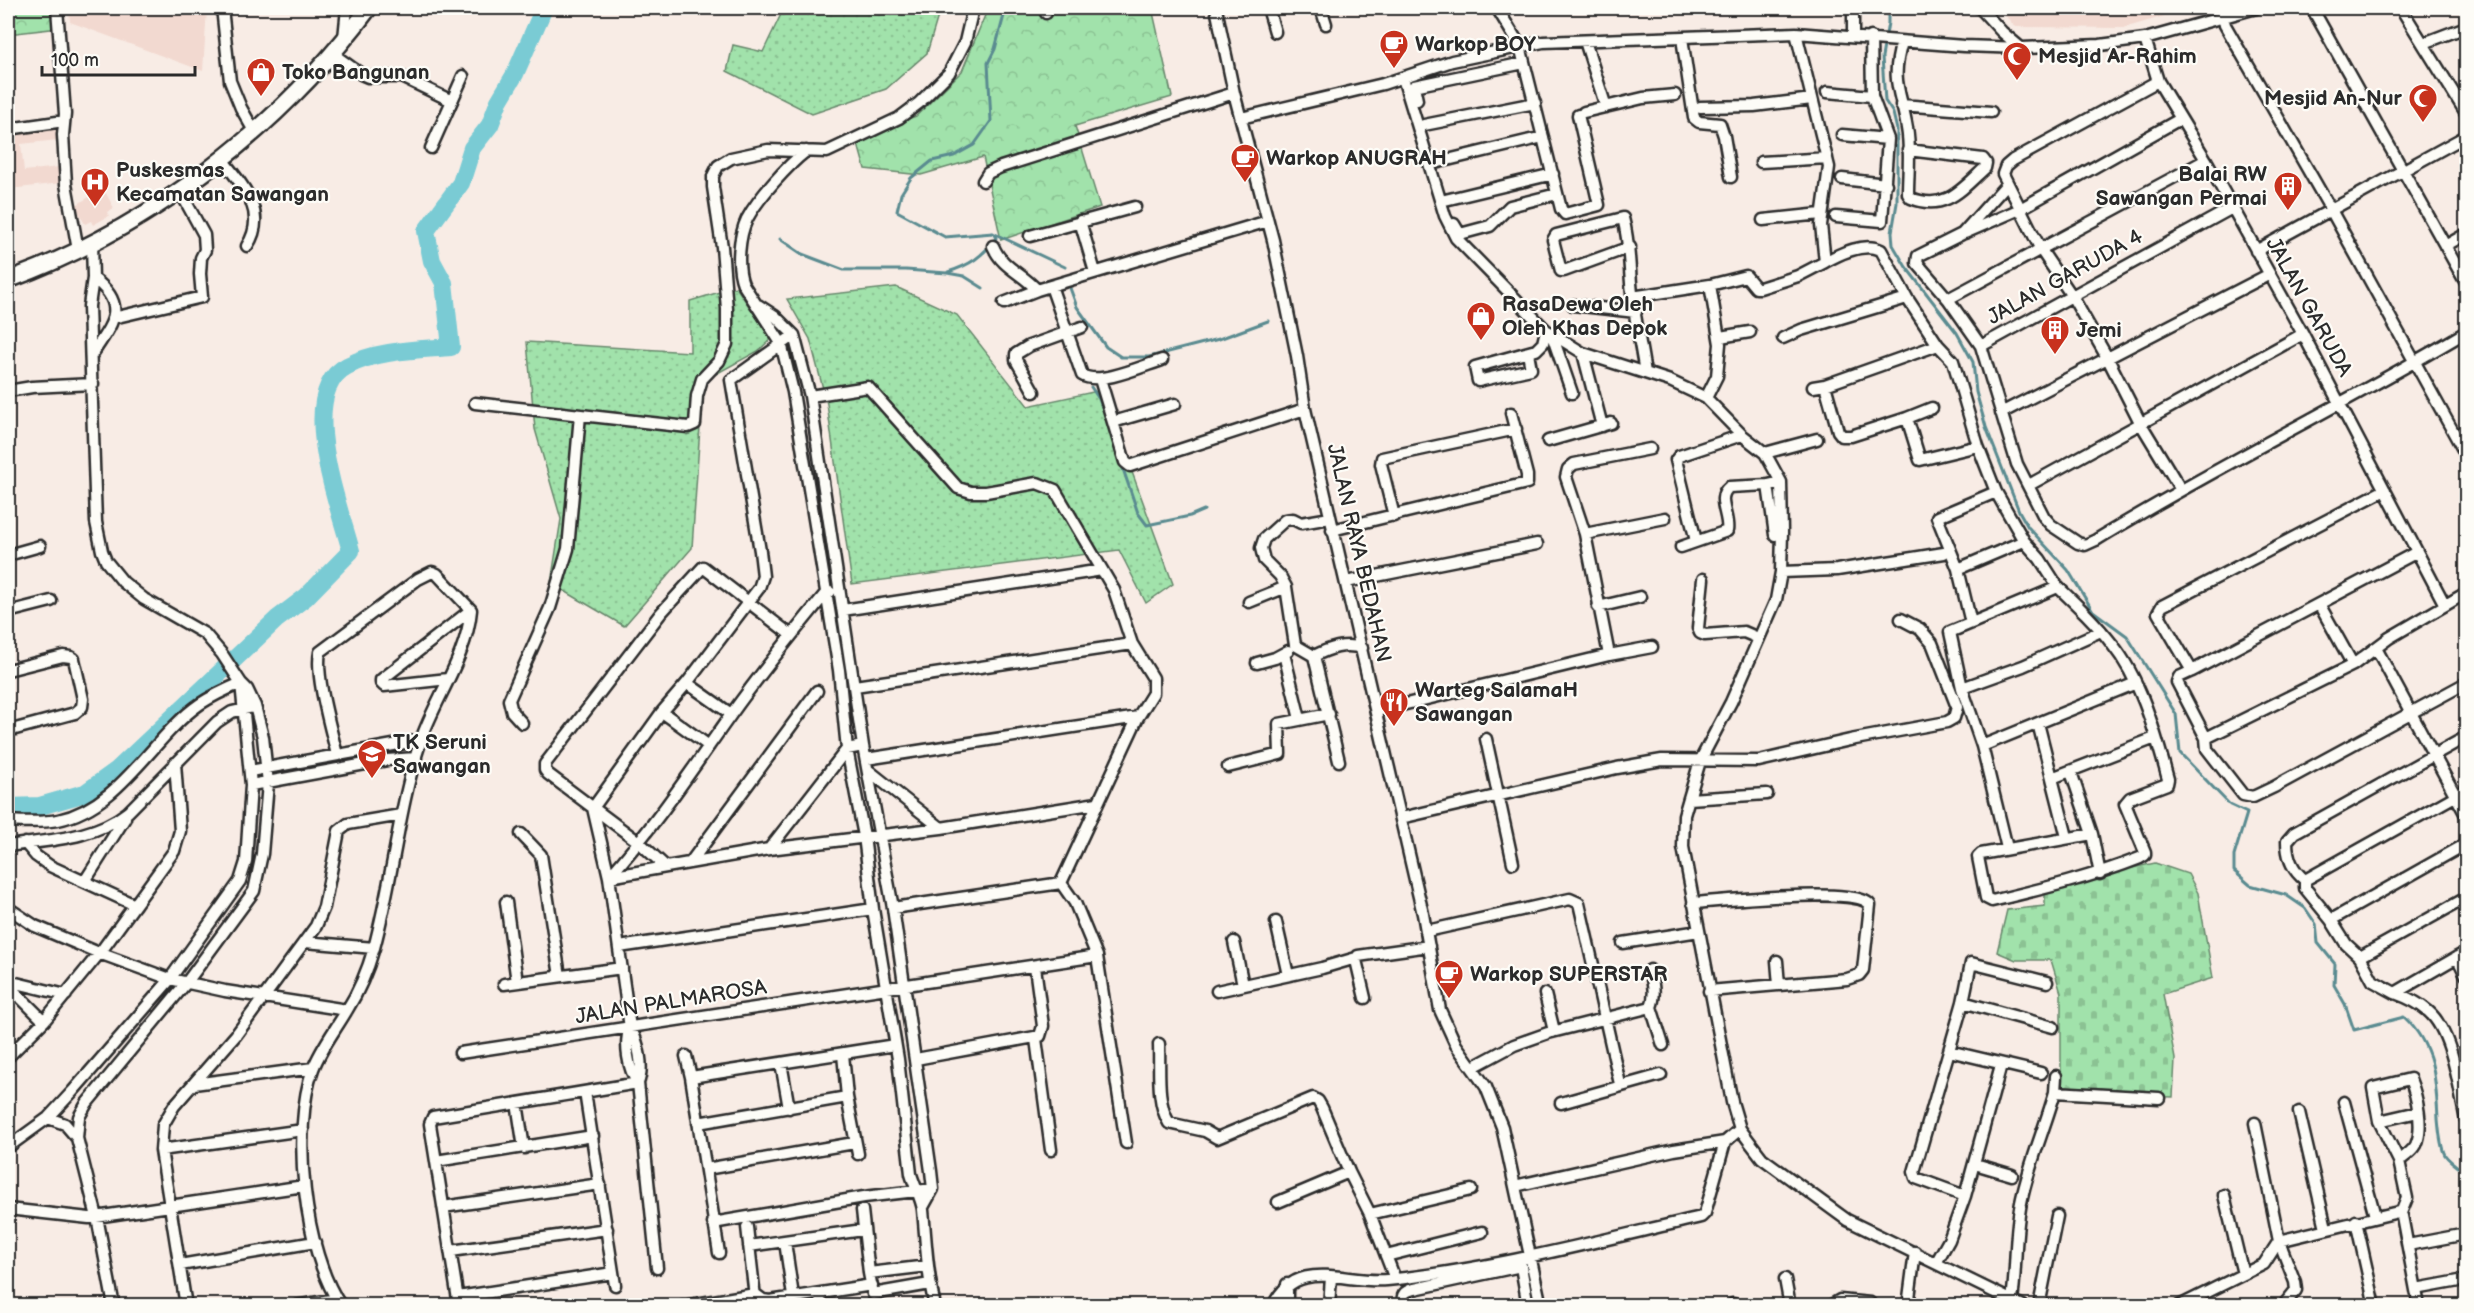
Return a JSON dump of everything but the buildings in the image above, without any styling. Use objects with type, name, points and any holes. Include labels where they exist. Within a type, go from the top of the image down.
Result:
[{"type":"highway","points":[[8,280],[85,247],[180,191],[254,131],[291,97],[333,54],[369,8]]},
{"type":"street","points":[[8,1148],[48,1118],[171,979],[240,881],[246,862],[251,785],[250,708],[247,689],[205,634],[144,599],[123,582],[106,561],[98,537],[89,300],[93,278],[66,184],[57,8]]},
{"type":"street","points":[[222,8],[230,81],[254,131]]},
{"type":"street","points":[[343,41],[347,8]]},
{"type":"street","points":[[475,403],[688,427],[695,424],[697,396],[702,379],[719,361],[727,344],[727,309],[722,247],[713,187],[713,176],[718,166],[731,158],[768,150],[827,152],[899,118],[919,104],[949,73],[965,42],[973,8]]},
{"type":"street","name":"JALAN RAYA BEDAHAN","points":[[1216,8],[1234,93],[1268,221],[1288,310],[1305,409],[1332,530],[1377,711],[1427,931],[1440,1010],[1456,1045],[1486,1087],[1502,1127],[1515,1186],[1524,1260],[1540,1305]]},
{"type":"street","points":[[1268,8],[1275,32]]},
{"type":"street","points":[[1321,8],[1326,24]]},
{"type":"street","points":[[1497,8],[1520,46],[1561,209],[1565,214],[1599,205],[1581,113],[1643,98],[1675,95]]},
{"type":"street","points":[[1853,8],[1853,36]]},
{"type":"street","points":[[1980,8],[2002,32],[2022,48]]},
{"type":"street","points":[[1241,118],[1403,78],[1452,61],[1520,46],[1561,40],[1796,33],[2022,48],[2100,45],[2145,39],[2221,13],[2256,8]]},
{"type":"street","points":[[2312,8],[2466,283]]},
{"type":"street","points":[[2221,13],[2466,455]]},
{"type":"street","points":[[2404,13],[2466,113]]},
{"type":"street","points":[[2424,43],[2466,27]]},
{"type":"street","points":[[1796,33],[1829,167],[1821,214],[1821,242],[1825,262]]},
{"type":"street","points":[[1682,38],[1694,118],[1699,122],[1720,124],[1731,177]]},
{"type":"street","points":[[1836,217],[1882,221],[1888,139],[1872,96],[1875,38]]},
{"type":"street","name":"JALAN GARUDA","points":[[2145,39],[2158,81],[2206,160],[2268,275],[2303,334],[2445,605]]},
{"type":"street","points":[[1585,40],[1606,107]]},
{"type":"street","points":[[1897,41],[1896,74],[1908,129],[1908,150],[1908,194],[1916,200],[1948,200],[1985,168],[1986,163],[1983,159],[1908,150]]},
{"type":"street","points":[[333,54],[368,77],[402,77],[452,101]]},
{"type":"street","points":[[1524,63],[1414,86],[1445,200],[1456,230],[1460,234],[1490,226],[1510,206],[1557,194]]},
{"type":"street","points":[[432,148],[462,76]]},
{"type":"street","points":[[1403,78],[1451,231],[1549,333],[1583,353],[1686,387],[1706,398],[1742,435],[1765,453],[1781,482],[1780,572],[1776,600],[1731,702],[1700,761],[1683,822],[1683,847],[1709,992],[1732,1102],[1740,1129],[1762,1158],[1847,1220],[2023,1305]]},
{"type":"street","points":[[2158,81],[2013,160],[2003,174],[2042,250],[2073,296],[2108,358],[2141,424],[2181,490]]},
{"type":"street","points":[[1827,92],[1872,96]]},
{"type":"street","points":[[983,181],[993,170],[1234,93]]},
{"type":"street","points":[[1700,107],[1754,106],[1812,99]]},
{"type":"street","points":[[1424,125],[1535,103]]},
{"type":"street","points":[[1901,105],[1991,112]]},
{"type":"street","points":[[2180,119],[2020,209],[1923,251],[1916,259],[1919,269],[1948,299],[1981,346],[2017,464],[2040,510],[2051,525],[2078,543],[2085,544],[2466,332]]},
{"type":"street","points":[[8,129],[64,121]]},
{"type":"street","points":[[1842,135],[1888,139]]},
{"type":"street","points":[[2256,251],[2466,136]]},
{"type":"street","points":[[1435,163],[1543,137]]},
{"type":"street","points":[[739,273],[747,219],[792,161],[806,151]]},
{"type":"street","points":[[221,158],[243,187],[255,214],[256,229],[247,246]]},
{"type":"street","points":[[1761,162],[1827,158]]},
{"type":"street","points":[[1948,299],[2206,160]]},
{"type":"street","points":[[1445,200],[1552,174]]},
{"type":"street","points":[[1842,179],[1886,184]]},
{"type":"street","points":[[1962,234],[2007,184]]},
{"type":"street","points":[[113,318],[202,297],[200,274],[201,258],[205,250],[204,235],[180,191]]},
{"type":"street","points":[[1030,236],[1135,207]]},
{"type":"street","name":"JALAN GARUDA 4","points":[[1981,346],[2232,208]]},
{"type":"street","points":[[1763,220],[1821,214]]},
{"type":"street","points":[[1629,247],[1560,271],[1553,240],[1556,235],[1623,218],[1629,247],[1632,297],[1645,373]]},
{"type":"street","points":[[1080,221],[1095,273]]},
{"type":"street","points":[[1004,303],[1037,290],[1268,221]]},
{"type":"street","points":[[2445,246],[2466,234]]},
{"type":"street","points":[[993,246],[997,257],[1006,267],[1037,290]]},
{"type":"street","points":[[1632,297],[1710,285],[1746,276],[1756,288],[1760,288],[1798,276],[1852,250],[1871,246],[1881,249],[1907,298],[1938,345],[1953,361],[1978,446],[1996,492],[2024,541],[2040,559],[2058,587],[2113,644],[2136,683],[2145,700],[2168,779],[2167,784],[2130,798],[2125,804],[2145,855],[2100,874],[1989,900],[1986,898],[1978,856],[2007,848],[2092,834]]},
{"type":"street","points":[[722,247],[781,343],[793,392],[838,670],[847,749],[864,836],[915,1190],[923,1207],[930,1284],[935,1305]]},
{"type":"street","points":[[2001,413],[2268,275]]},
{"type":"street","points":[[91,356],[113,318],[114,304],[111,295],[93,278]]},
{"type":"street","points":[[1706,398],[1717,376],[1720,337],[1710,285]]},
{"type":"street","points":[[1051,286],[1082,375],[1089,380],[1100,379],[1162,360]]},
{"type":"street","points":[[1783,338],[1801,330],[1907,298]]},
{"type":"street","points":[[755,303],[775,316],[794,335],[810,396],[863,746],[893,908],[916,1059],[933,1189],[923,1207]]},
{"type":"street","points":[[1572,305],[1636,312]]},
{"type":"street","points":[[1034,392],[1016,360],[1016,354],[1066,331],[1082,327]]},
{"type":"street","points":[[1720,337],[1750,332]]},
{"type":"street","points":[[1528,353],[1531,369],[1478,381],[1475,366],[1536,350],[1549,333]]},
{"type":"street","points":[[1549,333],[1572,393]]},
{"type":"street","points":[[2029,485],[2303,334]]},
{"type":"street","points":[[657,1268],[638,1083],[632,1075],[629,1055],[627,1036],[630,1028],[622,968],[609,877],[593,808],[662,712],[687,683],[759,588],[763,576],[731,380],[794,335]]},
{"type":"street","points":[[1813,387],[1825,385],[1938,345]]},
{"type":"street","points":[[1548,441],[1606,425],[1583,353]]},
{"type":"street","points":[[1100,379],[1125,462],[1130,466],[1305,409]]},
{"type":"street","points":[[8,391],[32,387],[93,384]]},
{"type":"street","points":[[1825,385],[1838,431],[1842,436],[1851,436],[1932,408]]},
{"type":"street","points":[[810,396],[868,387],[957,488],[971,492],[986,492],[1037,483],[1055,490],[1114,590],[1132,644],[1153,678],[1153,693],[1138,717],[1062,883]]},
{"type":"street","points":[[1113,422],[1175,404]]},
{"type":"street","points":[[1332,530],[1527,483],[1512,413]]},
{"type":"street","points":[[522,723],[512,712],[509,700],[550,608],[568,549],[580,415]]},
{"type":"street","points":[[1907,418],[1920,460],[1978,446]]},
{"type":"street","points":[[1394,516],[1381,464],[1382,458],[1516,429]]},
{"type":"street","points":[[1696,541],[1676,460],[1679,456],[1742,435]]},
{"type":"street","points":[[1765,453],[1817,439]]},
{"type":"street","points":[[1609,655],[1585,534],[1566,477],[1568,469],[1574,464],[1650,449]]},
{"type":"street","points":[[1681,547],[1728,531],[1722,497],[1724,491],[1729,487],[1781,482]]},
{"type":"street","points":[[1768,485],[1775,535]]},
{"type":"street","points":[[2192,671],[2158,613],[2158,609],[2385,490]]},
{"type":"street","points":[[1971,623],[1958,569],[1937,516],[1996,492]]},
{"type":"street","points":[[1295,645],[1286,587],[1280,576],[1264,560],[1263,539],[1286,520],[1293,519],[1301,523],[1330,518]]},
{"type":"street","points":[[1585,534],[1665,518]]},
{"type":"street","points":[[1958,569],[2024,541]]},
{"type":"street","points":[[1346,582],[1537,544]]},
{"type":"street","points":[[8,555],[40,546]]},
{"type":"street","points":[[2417,552],[2179,677],[2177,682],[2206,738],[2207,749],[2243,795],[2249,797],[2274,788],[2466,683]]},
{"type":"street","points":[[1780,572],[1837,570],[1944,553]]},
{"type":"street","points":[[666,867],[640,843],[545,770],[544,764],[661,613],[703,567],[791,635]]},
{"type":"street","points":[[843,610],[1102,570]]},
{"type":"street","points":[[337,755],[324,700],[319,659],[323,648],[418,579],[432,572],[441,577],[471,610]]},
{"type":"street","points":[[1703,579],[1698,628],[1700,633],[1705,635],[1744,632],[1758,638]]},
{"type":"street","points":[[1249,602],[1286,587]]},
{"type":"street","points":[[2007,848],[1982,746],[1962,688],[1950,632],[2058,587]]},
{"type":"street","points":[[609,877],[640,843],[731,714],[791,635],[825,593],[839,590]]},
{"type":"street","points":[[2206,738],[2353,665],[2389,638],[2466,593]]},
{"type":"street","points":[[1598,607],[1640,597]]},
{"type":"street","points":[[8,612],[51,601]]},
{"type":"street","points":[[2319,604],[2353,665]]},
{"type":"street","points":[[448,678],[384,686],[381,683],[381,680],[471,610]]},
{"type":"street","points":[[296,1305],[339,1302],[325,1275],[315,1242],[304,1186],[303,1130],[308,1086],[313,1068],[359,988],[374,948],[401,815],[416,758],[465,641],[471,610]]},
{"type":"street","points":[[1401,818],[1617,768],[1662,760],[1759,761],[1940,724],[1954,718],[1957,707],[1932,643],[1920,629],[1901,619]]},
{"type":"street","points":[[1962,688],[2023,666],[2100,632]]},
{"type":"street","points":[[855,686],[1132,644]]},
{"type":"street","points":[[1257,663],[1284,654],[1295,645]]},
{"type":"street","points":[[1295,645],[1314,656],[1339,761]]},
{"type":"street","points":[[1314,656],[1334,647],[1353,645],[1362,648]]},
{"type":"street","points":[[1377,711],[1609,655],[1652,647]]},
{"type":"street","points":[[2376,648],[2466,815]]},
{"type":"street","points":[[1284,654],[1300,719]]},
{"type":"street","points":[[8,669],[63,656],[71,657],[83,699],[82,707],[75,713],[8,731]]},
{"type":"street","points":[[8,820],[57,820],[81,812],[97,803],[136,769],[199,705],[241,683]]},
{"type":"street","points":[[687,683],[731,714]]},
{"type":"street","points":[[1982,746],[2136,683]]},
{"type":"street","points":[[690,863],[817,691]]},
{"type":"street","points":[[85,880],[128,812],[175,763],[225,715],[250,708]]},
{"type":"street","points":[[114,1305],[97,1217],[77,1138],[79,1117],[87,1103],[188,982],[254,891],[262,854],[267,769],[263,737],[250,708]]},
{"type":"street","points":[[662,712],[709,746]]},
{"type":"street","points":[[1228,767],[1280,754],[1277,725],[1329,714]]},
{"type":"street","points":[[867,765],[1138,717]]},
{"type":"street","points":[[2038,723],[2067,837]]},
{"type":"street","points":[[2466,736],[2288,838],[2287,849],[2298,875],[2305,880],[2306,888],[2346,944],[2360,957],[2373,981],[2411,999],[2429,1012],[2438,1024],[2456,1071],[2466,1120]]},
{"type":"street","points":[[2052,778],[2155,738]]},
{"type":"street","points":[[1486,739],[1512,863]]},
{"type":"street","points":[[250,771],[422,740]]},
{"type":"street","points":[[769,849],[847,749],[863,746]]},
{"type":"street","points":[[251,785],[387,760],[416,758]]},
{"type":"street","points":[[8,1057],[66,995],[169,860],[177,844],[180,831],[175,763]]},
{"type":"street","points":[[867,765],[941,828]]},
{"type":"street","points":[[2071,772],[2092,834],[2100,874]]},
{"type":"street","points":[[2305,880],[2466,790]]},
{"type":"street","points":[[1689,799],[1767,794]]},
{"type":"street","points":[[609,877],[769,849],[941,828],[1097,803]]},
{"type":"street","points":[[8,846],[65,838],[103,828],[128,812]]},
{"type":"street","points":[[186,1305],[161,1150],[163,1125],[174,1106],[264,997],[305,942],[321,916],[339,831],[348,824],[401,815]]},
{"type":"street","points":[[521,834],[541,855],[560,976]]},
{"type":"street","points":[[25,843],[36,856],[50,866],[85,880],[135,905]]},
{"type":"street","points":[[2331,920],[2466,844]]},
{"type":"street","points":[[893,908],[1062,883]]},
{"type":"street","points":[[1062,883],[1075,903],[1098,956],[1126,1143]]},
{"type":"street","points":[[1693,903],[1790,896],[1836,896],[1868,901],[1870,905],[1864,963],[1859,975],[1847,979],[1709,992]]},
{"type":"street","points":[[2360,957],[2466,898]]},
{"type":"street","points":[[1427,931],[1570,899],[1576,900],[1579,903],[1620,1084]]},
{"type":"street","points":[[506,902],[517,982]]},
{"type":"street","points":[[8,908],[35,926],[99,953],[171,979],[347,1010]]},
{"type":"street","points":[[619,947],[873,909]]},
{"type":"street","points":[[1276,922],[1288,975]]},
{"type":"street","points":[[1623,943],[1699,931]]},
{"type":"street","points":[[305,942],[374,948]]},
{"type":"street","points":[[1234,942],[1243,985]]},
{"type":"street","points":[[1217,991],[1322,968],[1361,955],[1429,946]]},
{"type":"street","points":[[2395,993],[2462,955],[2466,975]]},
{"type":"street","name":"JALAN PALMAROSA","points":[[460,1053],[1098,956]]},
{"type":"street","points":[[1356,958],[1365,998]]},
{"type":"street","points":[[1777,961],[1779,985]]},
{"type":"street","points":[[1965,1196],[1916,1178],[1914,1172],[1963,1002],[1971,963],[2047,982]]},
{"type":"street","points":[[916,1059],[1036,1039],[1040,1036],[1043,1026],[1035,967]]},
{"type":"street","points":[[504,984],[622,968]]},
{"type":"street","points":[[1650,970],[1654,1000],[1651,1007],[1663,1045]]},
{"type":"street","points":[[8,983],[66,995]]},
{"type":"street","points":[[8,983],[44,1021]]},
{"type":"street","points":[[1545,994],[1554,1031]]},
{"type":"street","points":[[1963,1002],[2053,1027]]},
{"type":"street","points":[[1473,1067],[1514,1045],[1554,1031],[1651,1007]]},
{"type":"street","points":[[1036,1039],[1051,1150]]},
{"type":"street","points":[[1159,1044],[1162,1106],[1169,1124],[1197,1129],[1217,1138],[1308,1099],[1316,1099],[1370,1214],[1395,1279]]},
{"type":"street","points":[[691,1077],[895,1045]]},
{"type":"street","points":[[1949,1051],[2041,1073]]},
{"type":"street","points":[[706,1169],[856,1148],[847,1097],[843,1054]]},
{"type":"street","points":[[686,1056],[719,1253]]},
{"type":"street","points":[[782,1063],[789,1108]]},
{"type":"street","points":[[1936,1263],[1948,1240],[1976,1164],[2001,1065]]},
{"type":"street","points":[[194,1084],[313,1068]]},
{"type":"street","points":[[1561,1103],[1620,1084],[1661,1075]]},
{"type":"street","points":[[2012,1300],[2017,1226],[2022,1198],[2055,1092],[2056,1076]]},
{"type":"street","points":[[2399,1161],[2416,1146],[2418,1112],[2411,1081],[2406,1078],[2373,1088],[2379,1121],[2399,1161],[2407,1198],[2401,1213],[2419,1305]]},
{"type":"street","points":[[614,1273],[459,1301],[430,1124],[433,1117],[638,1083]]},
{"type":"street","points":[[585,1092],[615,1285]]},
{"type":"street","points":[[2055,1092],[2158,1098]]},
{"type":"street","points":[[698,1122],[847,1097]]},
{"type":"street","points":[[2344,1102],[2375,1216]]},
{"type":"street","points":[[517,1103],[524,1148]]},
{"type":"street","points":[[2300,1112],[2326,1228]]},
{"type":"street","points":[[2379,1121],[2418,1112]]},
{"type":"street","points":[[48,1118],[65,1124],[77,1138]]},
{"type":"street","points":[[2255,1123],[2279,1241],[2295,1282],[2296,1290],[2283,1305]]},
{"type":"street","points":[[1515,1186],[1674,1150],[1725,1142],[1740,1129]]},
{"type":"street","points":[[161,1150],[303,1130]]},
{"type":"street","points":[[436,1161],[593,1136]]},
{"type":"street","points":[[1403,1305],[1402,1297],[1410,1290],[1701,1217],[1705,1213],[1725,1142]]},
{"type":"street","points":[[1976,1164],[2012,1175]]},
{"type":"street","points":[[1278,1202],[1349,1172]]},
{"type":"street","points":[[443,1207],[600,1184]]},
{"type":"street","points":[[8,1209],[97,1217],[170,1208],[304,1186]]},
{"type":"street","points":[[713,1223],[933,1189]]},
{"type":"street","points":[[1370,1214],[1472,1190]]},
{"type":"street","points":[[2224,1195],[2243,1274]]},
{"type":"street","points":[[862,1210],[872,1289]]},
{"type":"street","points":[[2179,1305],[2264,1264],[2279,1241],[2375,1216],[2401,1213]]},
{"type":"street","points":[[2039,1305],[2057,1216]]},
{"type":"street","points":[[2356,1221],[2375,1305]]},
{"type":"street","points":[[747,1227],[756,1300]]},
{"type":"street","points":[[451,1251],[607,1229]]},
{"type":"street","points":[[749,1246],[863,1230]]},
{"type":"street","points":[[1386,1256],[1482,1232]]},
{"type":"street","points":[[2408,1245],[2466,1234]]},
{"type":"street","points":[[180,1265],[315,1242]]},
{"type":"street","points":[[785,1242],[793,1296]]},
{"type":"street","points":[[1908,1305],[1915,1252]]},
{"type":"street","points":[[1273,1305],[1287,1284],[1302,1277],[1331,1277],[1366,1281],[1395,1279],[1524,1260]]},
{"type":"street","points":[[1524,1260],[1528,1305]]},
{"type":"street","points":[[872,1289],[928,1266]]},
{"type":"street","points":[[1329,1305],[1331,1277]]},
{"type":"street","points":[[1785,1279],[1790,1305]]},
{"type":"street","points":[[2416,1289],[2459,1281]]},
{"type":"street","points":[[684,1305],[770,1301],[820,1293],[930,1284]]},
{"type":"street","points":[[1287,1284],[1287,1305]]},
{"type":"street","points":[[820,1293],[821,1305]]},
{"type":"street","points":[[1830,1305],[1840,1300],[1870,1303]]},
{"type":"shaded area","points":[[69,8],[207,8],[203,71],[70,22]]},
{"type":"shaded area","points":[[1999,8],[2192,8],[2124,28],[2015,27]]},
{"type":"shaded area","points":[[57,127],[58,140],[21,144],[24,171],[59,167],[61,183],[10,189],[8,132]]},
{"type":"shaded area","name":"Puskesmas Kecamatan Sawangan","points":[[103,188],[114,208],[107,212],[109,216],[93,225],[91,221],[85,224],[75,206]]},
{"type":"green space","points":[[8,8],[57,8],[59,28],[8,34]]},
{"type":"green space","points":[[784,8],[853,8],[938,16],[927,53],[886,89],[812,114],[727,71],[733,45],[763,52]]},
{"type":"green space","points":[[988,8],[1152,8],[1172,97],[1075,126],[1100,207],[1001,240],[983,157],[921,175],[865,169],[856,137],[916,116],[962,71]]},
{"type":"green space","points":[[736,287],[771,339],[758,351],[703,381],[692,548],[624,626],[551,583],[561,519],[535,429],[527,342],[690,352],[690,301]]},
{"type":"green space","points":[[896,287],[957,315],[1028,406],[1102,390],[1173,584],[1146,603],[1119,550],[852,584],[827,404],[810,339],[787,299]]},
{"type":"green space","points":[[2155,863],[2188,874],[2198,893],[2213,978],[2163,994],[2175,1059],[2173,1097],[2061,1093],[2061,993],[2051,960],[2016,960],[1997,952],[2007,910],[2045,906],[2045,887]]},
{"type":"waterway","points":[[8,807],[40,806],[85,793],[117,770],[277,619],[306,597],[351,551],[325,452],[324,400],[332,380],[347,366],[372,357],[398,352],[451,347],[444,283],[432,261],[426,231],[461,183],[472,148],[490,125],[499,101],[515,74],[544,8]]},
{"type":"waterway","points":[[1006,8],[995,49],[988,63],[991,121],[974,145],[954,156],[932,161],[911,178],[901,194],[897,211],[945,237],[993,233],[1065,267]]},
{"type":"waterway","points":[[1888,8],[1888,23],[1882,57],[1885,101],[1893,113],[1897,130],[1897,203],[1892,232],[1893,245],[1906,267],[1957,333],[1973,362],[1976,392],[1986,427],[2019,511],[2028,527],[2068,570],[2093,611],[2127,636],[2176,714],[2180,753],[2230,805],[2247,813],[2234,856],[2234,871],[2250,885],[2286,895],[2305,908],[2316,924],[2318,943],[2335,964],[2334,985],[2345,1004],[2354,1030],[2404,1017],[2414,1028],[2428,1051],[2432,1064],[2443,1151],[2466,1173]]},
{"type":"waterway","points":[[948,272],[969,263],[986,250],[996,238],[993,233]]},
{"type":"waterway","points":[[780,239],[802,254],[844,270],[906,270],[947,273],[964,276],[983,288]]},
{"type":"waterway","points":[[1070,288],[1077,307],[1106,347],[1121,357],[1149,357],[1219,339],[1268,321]]},
{"type":"waterway","points":[[1091,387],[1099,399],[1107,420]]},
{"type":"waterway","points":[[1121,463],[1138,513],[1147,525],[1190,516],[1204,510]]},
{"type":"place","name":"Warkop BOY","points":[[1394,70]]},
{"type":"place","name":"Mesjid Ar-Rahim","points":[[2017,82]]},
{"type":"place","name":"Toko Bangunan","points":[[261,98]]},
{"type":"place","name":"Mesjid An-Nur","points":[[2423,124]]},
{"type":"place","name":"Warkop ANUGRAH","points":[[1245,184]]},
{"type":"place","name":"Puskesmas Kecamatan Sawangan","points":[[95,208]]},
{"type":"place","name":"Balai RW Sawangan Permai","points":[[2288,212]]},
{"type":"place","name":"RasaDewa Oleh Oleh Khas Depok","points":[[1481,342]]},
{"type":"place","name":"Jemi","points":[[2055,356]]},
{"type":"place","name":"Warteg SalamaH Sawangan","points":[[1394,728]]},
{"type":"place","name":"TK Seruni Sawangan","points":[[372,780]]},
{"type":"place","name":"Warkop SUPERSTAR","points":[[1449,1000]]}]
